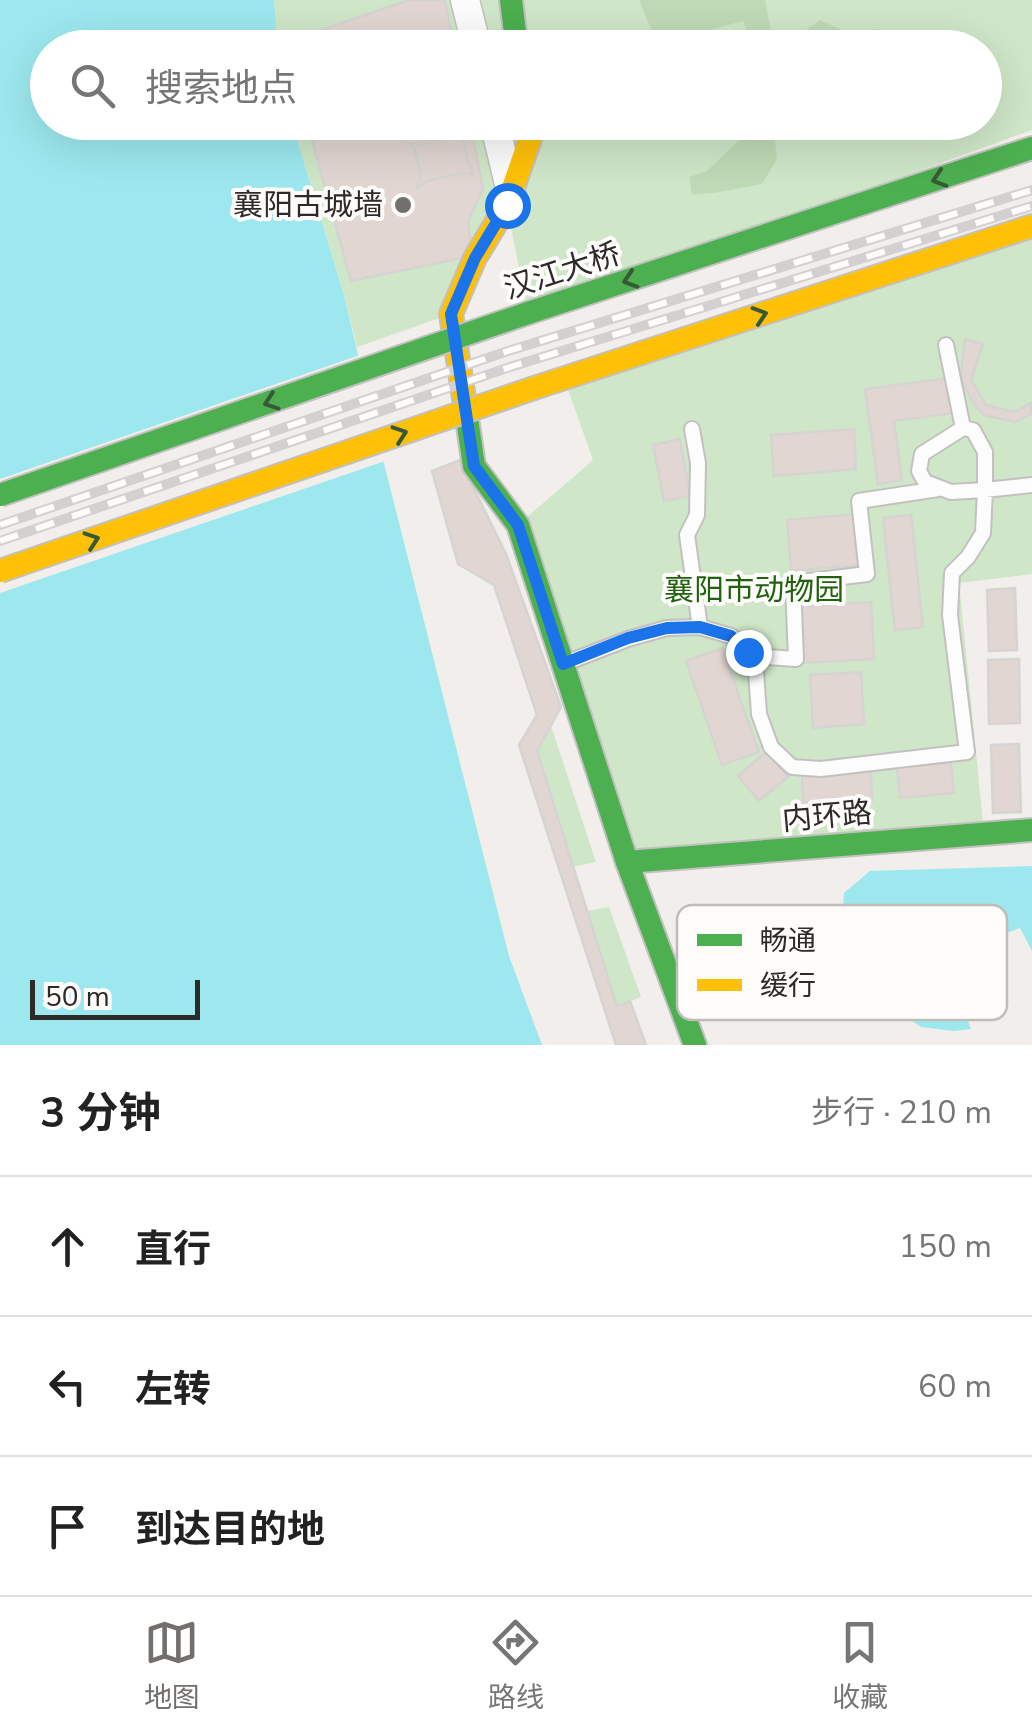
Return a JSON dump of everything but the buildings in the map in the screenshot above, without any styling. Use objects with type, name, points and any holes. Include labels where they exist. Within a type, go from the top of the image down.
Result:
[{"type":"main road","points":[[511,0],[515,30]]},
{"type":"main road","points":[[530,140],[507,205],[475,258],[451,314],[474,466],[518,525],[627,862],[677,997]]},
{"type":"main road","name":"汉江大桥","points":[[0,494],[528,313],[1032,148]]},
{"type":"main road","points":[[0,571],[534,388],[1032,226]]},
{"type":"main road","name":"内环路","points":[[627,862],[1032,830]]},
{"type":"main road","points":[[686,1020],[695,1045]]},
{"type":"street","points":[[466,0],[472,30]]},
{"type":"street","points":[[498,140],[511,194]]},
{"type":"lane","points":[[946,345],[963,428]]},
{"type":"lane","points":[[563,664],[628,638],[667,628],[700,627],[731,636],[748,652],[756,672],[758,714],[771,747],[792,766],[821,769],[968,752],[950,614],[952,574],[983,533],[985,490],[984,452],[973,430],[963,428],[922,454],[919,470],[925,482],[938,489],[951,492],[985,490],[1032,485]]},
{"type":"lane","points":[[692,429],[698,463],[697,515],[687,534],[700,627]]},
{"type":"lane","points":[[748,652],[767,658],[796,659],[793,582],[866,574],[858,501],[938,489]]},
{"type":"green space","points":[[274,0],[1032,0],[1032,130],[528,313],[507,207],[451,314],[357,347],[297,140],[1002,140],[1002,30],[277,30]]},
{"type":"green space","points":[[639,0],[765,0],[771,30],[747,30],[743,21],[710,30],[652,30]]},
{"type":"green space","points":[[820,20],[842,30],[806,30]]},
{"type":"green space","points":[[739,140],[775,140],[777,159],[762,184],[692,195],[689,177],[707,171]]},
{"type":"green space","name":"襄阳市动物园","points":[[1032,226],[1032,574],[959,583],[984,833],[627,862],[518,525],[593,460],[564,378]]},
{"type":"green space","points":[[551,726],[596,862],[573,867],[537,751]]},
{"type":"green space","points":[[609,907],[641,997],[617,1006],[587,911]]},
{"type":"water","points":[[0,0],[274,0],[277,30],[30,30],[30,140],[297,140],[344,295],[509,956],[542,1045],[0,1045]]},
{"type":"water","points":[[1032,866],[1032,951],[1020,928],[1007,933],[1007,905],[843,905],[844,893],[870,871]]},
{"type":"water","points":[[911,1020],[968,1020],[971,1029],[954,1031],[921,1027]]},
{"type":"pier","points":[[363,354],[388,460],[0,593],[0,479]]},
{"type":"railway","points":[[0,525],[508,351],[1032,190]]},
{"type":"railway","points":[[0,541],[513,366],[1032,206]]},
{"type":"traffic: fast","points":[[511,0],[515,30]]},
{"type":"traffic: fast","points":[[528,313],[1032,148]]},
{"type":"traffic: fast","points":[[0,495],[528,313]]},
{"type":"traffic: fast","points":[[465,405],[474,466],[518,525],[627,862],[677,997]]},
{"type":"traffic: fast","points":[[627,862],[1032,830]]},
{"type":"traffic: fast","points":[[686,1020],[695,1045]]},
{"type":"traffic: slow","points":[[465,405],[451,314],[475,258],[507,205],[530,140]]},
{"type":"traffic: slow","points":[[534,388],[1032,226]]},
{"type":"traffic: slow","points":[[0,571],[534,388]]},
{"type":"place","name":"襄阳古城墙","points":[[403,205]]},
{"type":"route","points":[[507,205],[475,258],[451,314],[474,466],[518,525],[563,664],[628,638],[667,628],[700,627],[731,636],[748,652]]}]
